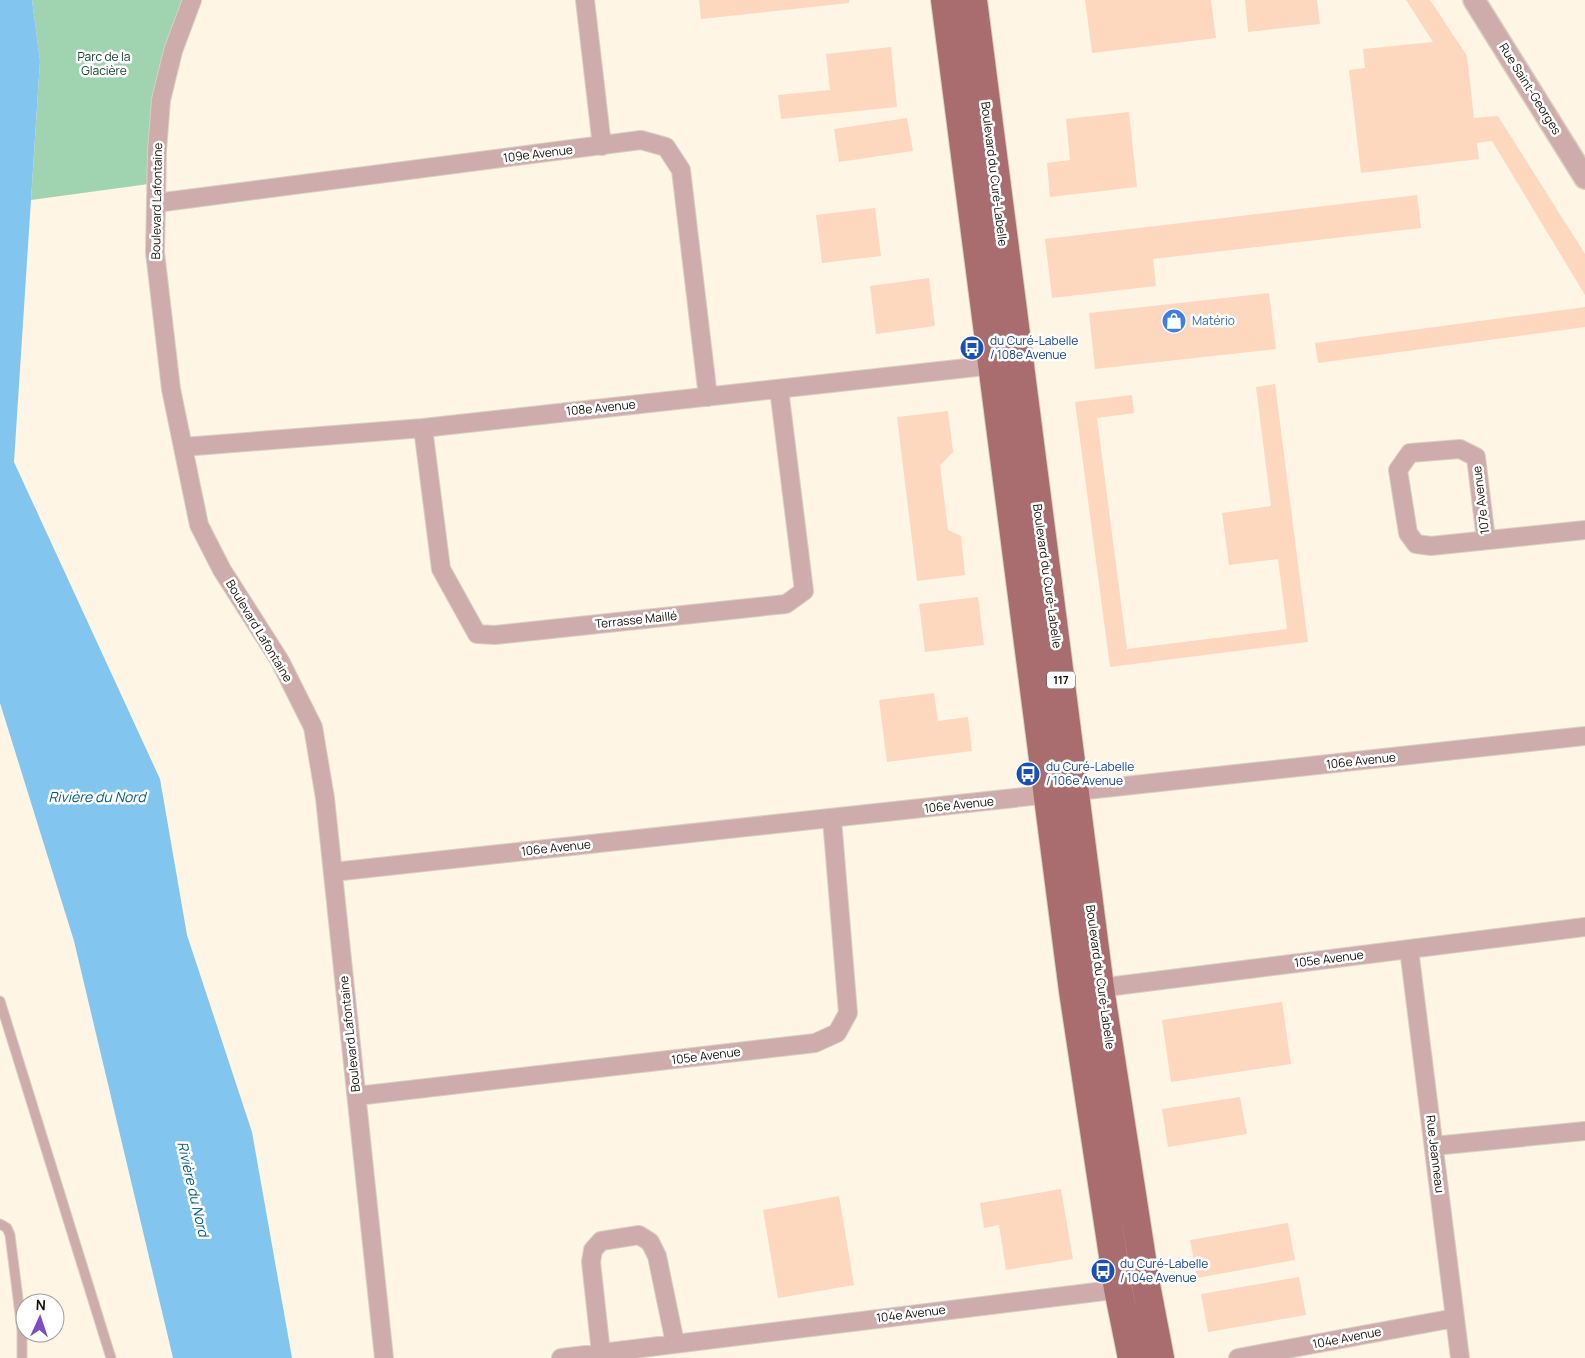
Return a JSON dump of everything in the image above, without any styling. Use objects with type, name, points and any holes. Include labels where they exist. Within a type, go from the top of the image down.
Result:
[{"type":"main road","points":[[945,4],[973,2]]},
{"type":"main road","name":"Boulevard du Curé-Labelle","points":[[973,2],[1005,364],[1047,795],[1073,991],[1118,1289],[1132,1358]]},
{"type":"main road","name":"Boulevard du Curé-Labelle","points":[[945,4],[1076,792],[1100,988],[1146,1285],[1160,1358]]},
{"type":"street","name":"Boulevard Lafontaine","points":[[192,0],[173,51],[161,100],[157,151],[155,252],[171,389],[199,525],[222,570],[280,661],[313,727],[325,798],[384,1358]]},
{"type":"street","points":[[585,0],[602,146]]},
{"type":"street","name":"Rue Saint-Georges","points":[[1474,0],[1585,178]]},
{"type":"street","name":"109e Avenue","points":[[156,203],[641,140],[666,147],[681,170],[708,397]]},
{"type":"street","name":"108e Avenue","points":[[183,447],[423,428],[1005,364]]},
{"type":"street","name":"Terrasse Maillé","points":[[423,428],[441,569],[477,634],[495,635],[786,604],[804,591],[779,389]]},
{"type":"street","name":"107e Avenue","points":[[1486,540],[1476,457],[1460,449],[1410,453],[1398,470],[1408,533],[1416,544],[1431,546],[1585,530]]},
{"type":"street","name":"106e Avenue","points":[[332,872],[1585,736]]},
{"type":"street","name":"105e Avenue","points":[[357,1096],[815,1043],[837,1033],[848,1014],[832,819]]},
{"type":"street","name":"105e Avenue","points":[[1073,991],[1585,927]]},
{"type":"street","name":"Rue Jeanneau","points":[[1409,949],[1460,1358]]},
{"type":"street","points":[[1434,1146],[1585,1131]]},
{"type":"street","points":[[602,1353],[591,1262],[593,1250],[601,1240],[639,1235],[650,1242],[657,1256],[675,1343]]},
{"type":"street","name":"104e Avenue","points":[[561,1358],[1146,1285]]},
{"type":"street","name":"104e Avenue","points":[[1238,1358],[1455,1318]]},
{"type":"lane","points":[[0,1001],[111,1358]]},
{"type":"lane","points":[[0,1224],[7,1228],[10,1235],[22,1330],[22,1358]]},
{"type":"green space","name":"Parc de la Glacière","points":[[32,0],[192,0],[173,51],[156,183],[31,200],[40,61]]},
{"type":"water","name":"Rivière du Nord","points":[[0,0],[32,0],[40,61],[14,462],[160,779],[187,935],[252,1132],[292,1358],[173,1358],[74,941],[0,703]]},
{"type":"building","points":[[699,0],[849,0],[849,3],[701,19]]},
{"type":"building","points":[[1085,0],[1211,0],[1216,38],[1092,53]]},
{"type":"building","points":[[1245,0],[1317,0],[1320,24],[1248,32]]},
{"type":"building","points":[[1406,0],[1430,0],[1467,56],[1474,118],[1498,116],[1585,254],[1585,295],[1492,141],[1477,143],[1479,159],[1361,173],[1349,70],[1365,68],[1363,49],[1433,42]]},
{"type":"building","points":[[891,47],[897,107],[781,119],[778,95],[830,90],[826,54]]},
{"type":"building","points":[[1129,112],[1137,187],[1050,197],[1047,163],[1070,160],[1066,119]]},
{"type":"building","points":[[907,118],[913,151],[839,162],[834,129]]},
{"type":"building","points":[[1417,195],[1421,228],[1153,259],[1156,286],[1052,298],[1045,239]]},
{"type":"building","points":[[875,208],[881,256],[822,263],[816,215]]},
{"type":"building","points":[[929,278],[935,326],[876,334],[870,286]]},
{"type":"building","points":[[1269,293],[1276,349],[1095,369],[1089,313]]},
{"type":"building","points":[[1585,307],[1585,327],[1318,363],[1315,343]]},
{"type":"building","points":[[1275,384],[1308,642],[1110,667],[1075,402],[1132,395],[1134,413],[1097,418],[1127,649],[1287,629],[1278,559],[1229,565],[1222,513],[1271,506],[1256,387]]},
{"type":"building","points":[[948,411],[953,452],[940,465],[948,530],[961,536],[965,575],[917,581],[897,417]]},
{"type":"building","points":[[978,597],[984,645],[925,652],[919,604]]},
{"type":"building","points":[[934,693],[938,721],[968,717],[972,751],[887,762],[879,700]]},
{"type":"building","points":[[1282,1002],[1291,1064],[1171,1082],[1162,1020]]},
{"type":"building","points":[[1240,1097],[1247,1134],[1168,1147],[1162,1109]]},
{"type":"building","points":[[1061,1189],[1073,1259],[1006,1270],[999,1225],[984,1228],[980,1203]]},
{"type":"building","points":[[839,1196],[854,1285],[778,1298],[763,1210]]},
{"type":"building","points":[[1288,1223],[1295,1260],[1197,1278],[1190,1240]]},
{"type":"building","points":[[1299,1277],[1306,1315],[1208,1332],[1201,1294]]},
{"type":"place","name":"Matério","points":[[1174,321]]},
{"type":"place","name":"du Curé-Labelle / 108e Avenue","points":[[972,348]]},
{"type":"place","name":"du Curé-Labelle / 106e Avenue","points":[[1028,774]]},
{"type":"place","name":"du Curé-Labelle / 104e Avenue","points":[[1103,1271]]}]
